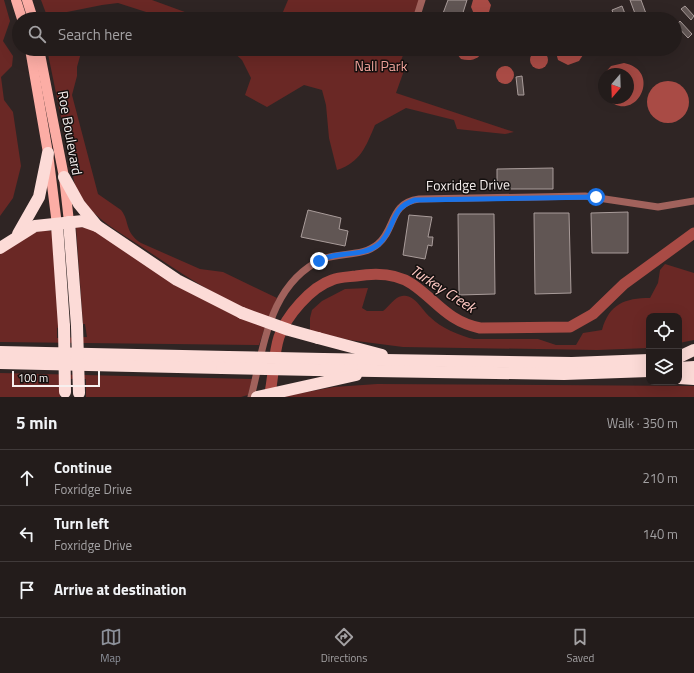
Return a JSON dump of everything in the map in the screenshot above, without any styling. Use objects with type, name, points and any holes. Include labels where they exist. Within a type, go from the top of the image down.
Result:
[{"type":"highway","points":[[17,237],[39,197],[48,153]]},
{"type":"highway","points":[[64,177],[79,204],[97,226],[177,280],[201,294],[242,313],[283,328],[401,360]]},
{"type":"highway","points":[[69,222],[77,326],[79,395]]},
{"type":"highway","points":[[0,248],[35,226],[83,222],[97,226]]},
{"type":"highway","points":[[57,225],[64,326],[65,394]]},
{"type":"highway","points":[[682,356],[694,350]]},
{"type":"highway","points":[[0,352],[225,362],[315,370],[564,374],[646,371]]},
{"type":"highway","points":[[682,357],[694,356]]},
{"type":"highway","points":[[0,363],[225,362],[323,359],[572,363],[646,360]]},
{"type":"highway","points":[[682,368],[694,367]]},
{"type":"highway","points":[[257,397],[379,370]]},
{"type":"highway","points":[[622,373],[646,375]]},
{"type":"highway","points":[[682,378],[694,379]]},
{"type":"main road","points":[[16,0],[20,12]]},
{"type":"main road","points":[[27,0],[31,12]]},
{"type":"main road","name":"Roe Boulevard","points":[[31,56],[48,153],[57,225]]},
{"type":"main road","name":"Roe Boulevard","points":[[40,56],[64,177],[69,222]]},
{"type":"street","points":[[418,12],[422,0]]},
{"type":"street","name":"Foxridge Drive","points":[[251,397],[274,309],[297,277],[325,258],[363,252],[374,247],[386,236],[396,212],[409,202],[419,199],[584,196],[661,207],[694,201]]},
{"type":"green space","points":[[0,0],[4,0],[10,21],[3,41],[13,56],[12,66],[1,77],[4,100],[13,112],[21,166],[13,198],[0,216]]},
{"type":"green space","points":[[41,0],[152,0],[185,12],[146,12],[118,3],[67,12],[46,12]]},
{"type":"green space","name":"Nall Park","points":[[288,0],[422,0],[418,12],[283,12]]},
{"type":"green space","points":[[48,56],[80,56],[72,95],[98,194],[121,210],[126,218],[132,235],[141,243],[200,269],[223,272],[277,298],[268,318],[218,295],[187,277],[115,230],[90,209],[75,186]]},
{"type":"green space","points":[[238,56],[403,56],[400,64],[406,65],[396,93],[514,132],[505,134],[457,129],[454,120],[406,108],[375,125],[362,152],[357,158],[352,163],[337,170],[329,138],[326,105],[322,90],[304,85],[267,107],[245,95],[251,78],[242,60]]},
{"type":"green space","points":[[76,227],[93,228],[265,327],[259,345],[0,342],[0,253],[24,237],[38,231],[45,230],[52,231],[59,327],[57,328],[57,338],[87,337],[85,324],[83,324]]},
{"type":"green space","points":[[665,264],[694,273],[694,340],[682,342],[682,313],[646,313],[646,348],[597,350],[403,347],[349,340],[310,331],[310,318],[312,310],[322,301],[345,289],[368,288],[362,308],[367,311],[383,311],[396,298],[406,296],[414,299],[434,321],[440,325],[457,334],[469,338],[538,339],[556,345],[576,345],[583,333],[602,330],[609,314],[619,304],[633,299],[650,298],[658,283],[660,270]]},
{"type":"green space","points":[[0,373],[252,379],[248,395],[241,397],[86,397],[86,379],[59,379],[60,397],[0,397]]},
{"type":"green space","points":[[377,384],[694,386],[694,397],[279,397],[334,387]]},
{"type":"shaded area","points":[[473,0],[488,0],[491,5],[489,12],[473,12],[471,7]]},
{"type":"shaded area","points":[[459,56],[479,56],[472,60],[461,59]]},
{"type":"shaded area","points":[[530,56],[548,56],[548,64],[543,69],[535,69],[530,64]]},
{"type":"shaded area","points":[[557,56],[582,56],[579,61],[568,65],[558,60]]},
{"type":"shaded area","points":[[624,63],[636,68],[642,76],[644,85],[641,94],[635,102],[634,68],[609,68],[611,66]]},
{"type":"shaded area","points":[[501,66],[509,66],[514,71],[512,82],[509,84],[501,84],[496,79],[496,71]]},
{"type":"shaded area","points":[[664,81],[672,81],[680,84],[686,90],[689,102],[686,114],[680,120],[672,123],[664,123],[656,120],[650,114],[647,106],[647,98],[650,90],[656,84]]},
{"type":"shaded area","points":[[615,104],[631,104],[627,106]]},
{"type":"building","points":[[448,0],[467,0],[463,12],[444,12]]},
{"type":"building","points":[[630,0],[641,0],[645,12],[634,12]]},
{"type":"building","points":[[622,6],[624,12],[613,12],[612,10]]},
{"type":"building","points":[[685,6],[694,16],[691,20],[681,9]]},
{"type":"building","points":[[682,23],[692,34],[688,38],[682,32]]},
{"type":"building","points":[[522,76],[524,95],[518,95],[516,77]]},
{"type":"building","points":[[553,168],[553,189],[497,189],[497,169]]},
{"type":"building","points":[[308,210],[341,218],[339,229],[348,231],[345,246],[301,237]]},
{"type":"building","points":[[628,212],[628,253],[592,253],[591,213]]},
{"type":"building","points":[[534,213],[569,213],[571,293],[535,294]]},
{"type":"building","points":[[458,214],[494,214],[495,294],[459,295]]},
{"type":"building","points":[[409,215],[432,217],[428,237],[433,237],[432,246],[428,245],[425,259],[403,255]]},
{"type":"waterway","name":"Turkey Creek","points":[[269,397],[276,351],[282,329],[300,303],[316,289],[332,280],[370,274],[392,276],[406,280],[421,290],[443,310],[459,321],[480,328],[570,327],[593,314],[624,284],[694,233]]},
{"type":"route","points":[[319,261],[325,258],[363,252],[371,249],[384,239],[396,212],[404,204],[419,199],[596,197]]}]
